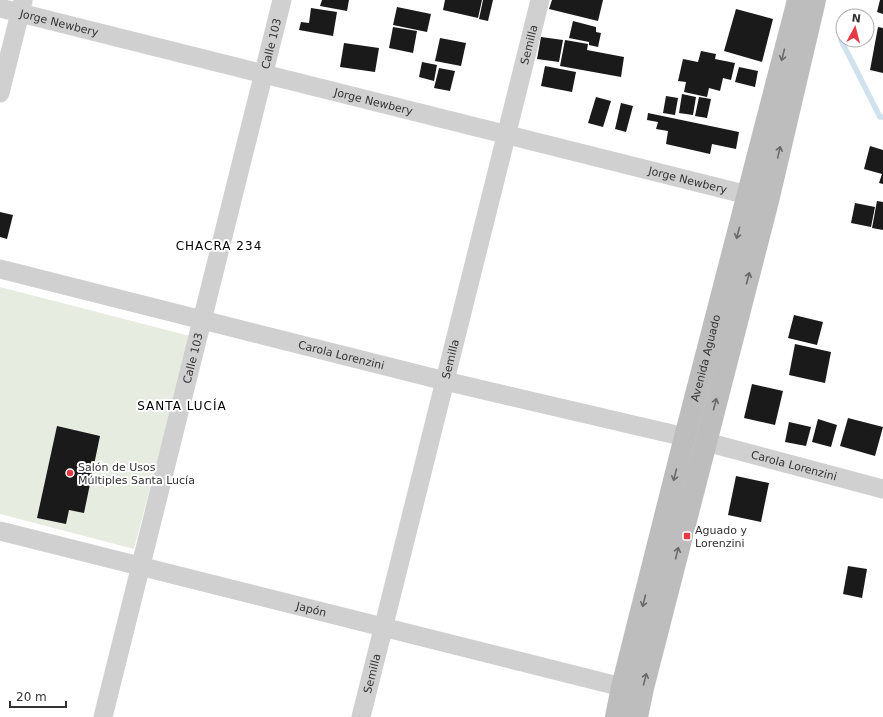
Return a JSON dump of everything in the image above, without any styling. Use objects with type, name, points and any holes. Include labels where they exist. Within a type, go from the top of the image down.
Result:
[{"type":"main road","name":"Avenida Aguado","points":[[616,717],[622,687],[685,437],[798,0]]},
{"type":"main road","name":"Avenida Aguado","points":[[637,717],[643,688],[768,201],[815,0]]},
{"type":"street","name":"Calle 103","points":[[103,717],[282,0]]},
{"type":"street","name":"Semilla","points":[[361,717],[505,135],[540,0]]},
{"type":"street","name":"Jorge Newbery","points":[[0,8],[21,6],[263,74],[748,195]]},
{"type":"street","points":[[0,93],[21,6]]},
{"type":"street","name":"Carola Lorenzini","points":[[0,269],[445,381],[685,437]]},
{"type":"street","name":"Carola Lorenzini","points":[[706,442],[883,489]]},
{"type":"street","name":"Japón","points":[[0,531],[622,687]]},
{"type":"shaded area","points":[[0,287],[190,336],[134,549],[0,514]]},
{"type":"building","points":[[322,0],[349,0],[347,11],[320,6]]},
{"type":"building","points":[[445,0],[482,0],[478,18],[443,10]]},
{"type":"building","points":[[483,0],[493,0],[488,21],[479,19]]},
{"type":"building","points":[[552,0],[603,0],[598,21],[549,9]]},
{"type":"building","points":[[880,0],[883,0],[883,14],[877,12]]},
{"type":"building","points":[[397,7],[431,14],[427,32],[393,25]]},
{"type":"building","points":[[311,8],[337,12],[333,36],[299,30],[301,22],[309,23]]},
{"type":"building","points":[[736,9],[773,19],[762,62],[724,51]]},
{"type":"building","points":[[573,21],[596,27],[596,32],[601,33],[598,47],[589,45],[589,42],[569,38]]},
{"type":"building","points":[[393,27],[417,31],[413,53],[389,48]]},
{"type":"building","points":[[878,27],[883,28],[883,73],[870,70]]},
{"type":"building","points":[[541,37],[563,40],[559,62],[537,59]]},
{"type":"building","points":[[440,38],[466,43],[461,66],[435,61]]},
{"type":"building","points":[[565,40],[588,44],[587,50],[624,57],[621,77],[560,66]]},
{"type":"building","points":[[344,43],[379,48],[375,72],[340,67]]},
{"type":"building","points":[[701,51],[716,54],[715,59],[735,63],[731,80],[723,78],[720,91],[709,88],[707,97],[684,92],[686,82],[678,81],[683,59],[698,62]]},
{"type":"building","points":[[422,62],[437,65],[434,81],[419,77]]},
{"type":"building","points":[[545,66],[576,72],[572,92],[541,86]]},
{"type":"building","points":[[739,67],[758,71],[755,87],[735,82]]},
{"type":"building","points":[[439,68],[455,71],[450,91],[434,88]]},
{"type":"building","points":[[682,94],[696,97],[693,115],[679,113]]},
{"type":"building","points":[[666,96],[678,98],[675,115],[663,113]]},
{"type":"building","points":[[596,97],[611,101],[603,127],[588,123]]},
{"type":"building","points":[[699,97],[711,99],[707,118],[695,116]]},
{"type":"building","points":[[621,103],[633,106],[626,132],[615,129]]},
{"type":"building","points":[[648,113],[739,132],[736,149],[712,144],[710,154],[666,144],[668,131],[656,129],[658,122],[647,120]]},
{"type":"building","points":[[870,146],[883,150],[883,184],[879,183],[882,174],[864,169]]},
{"type":"building","points":[[877,201],[883,202],[883,230],[872,228]]},
{"type":"building","points":[[855,203],[875,207],[871,227],[851,223]]},
{"type":"building","points":[[0,212],[13,215],[7,239],[0,237]]},
{"type":"building","points":[[794,315],[823,322],[817,345],[788,338]]},
{"type":"building","points":[[795,344],[831,352],[825,383],[789,375]]},
{"type":"building","points":[[752,384],[783,391],[775,425],[744,418]]},
{"type":"building","points":[[848,418],[883,427],[875,456],[840,446]]},
{"type":"building","points":[[818,419],[837,425],[831,447],[812,442]]},
{"type":"building","points":[[789,422],[811,427],[806,446],[785,442]]},
{"type":"building","name":"Salón de Usos Múltiples Santa Lucía","points":[[57,426],[100,436],[84,513],[69,510],[66,524],[37,518]]},
{"type":"building","points":[[736,476],[769,483],[761,522],[728,515]]},
{"type":"building","points":[[848,566],[867,569],[862,598],[843,594]]},
{"type":"waterway","points":[[845,48],[880,117],[883,117]]},
{"type":"place","name":"Salón de Usos Múltiples Santa Lucía","points":[[70,473]]},
{"type":"place","name":"Aguado y Lorenzini","points":[[687,536]]},
{"type":"district","name":"CHACRA 234","points":[[219,246]]},
{"type":"district","name":"SANTA LUCÍA","points":[[182,406]]}]
